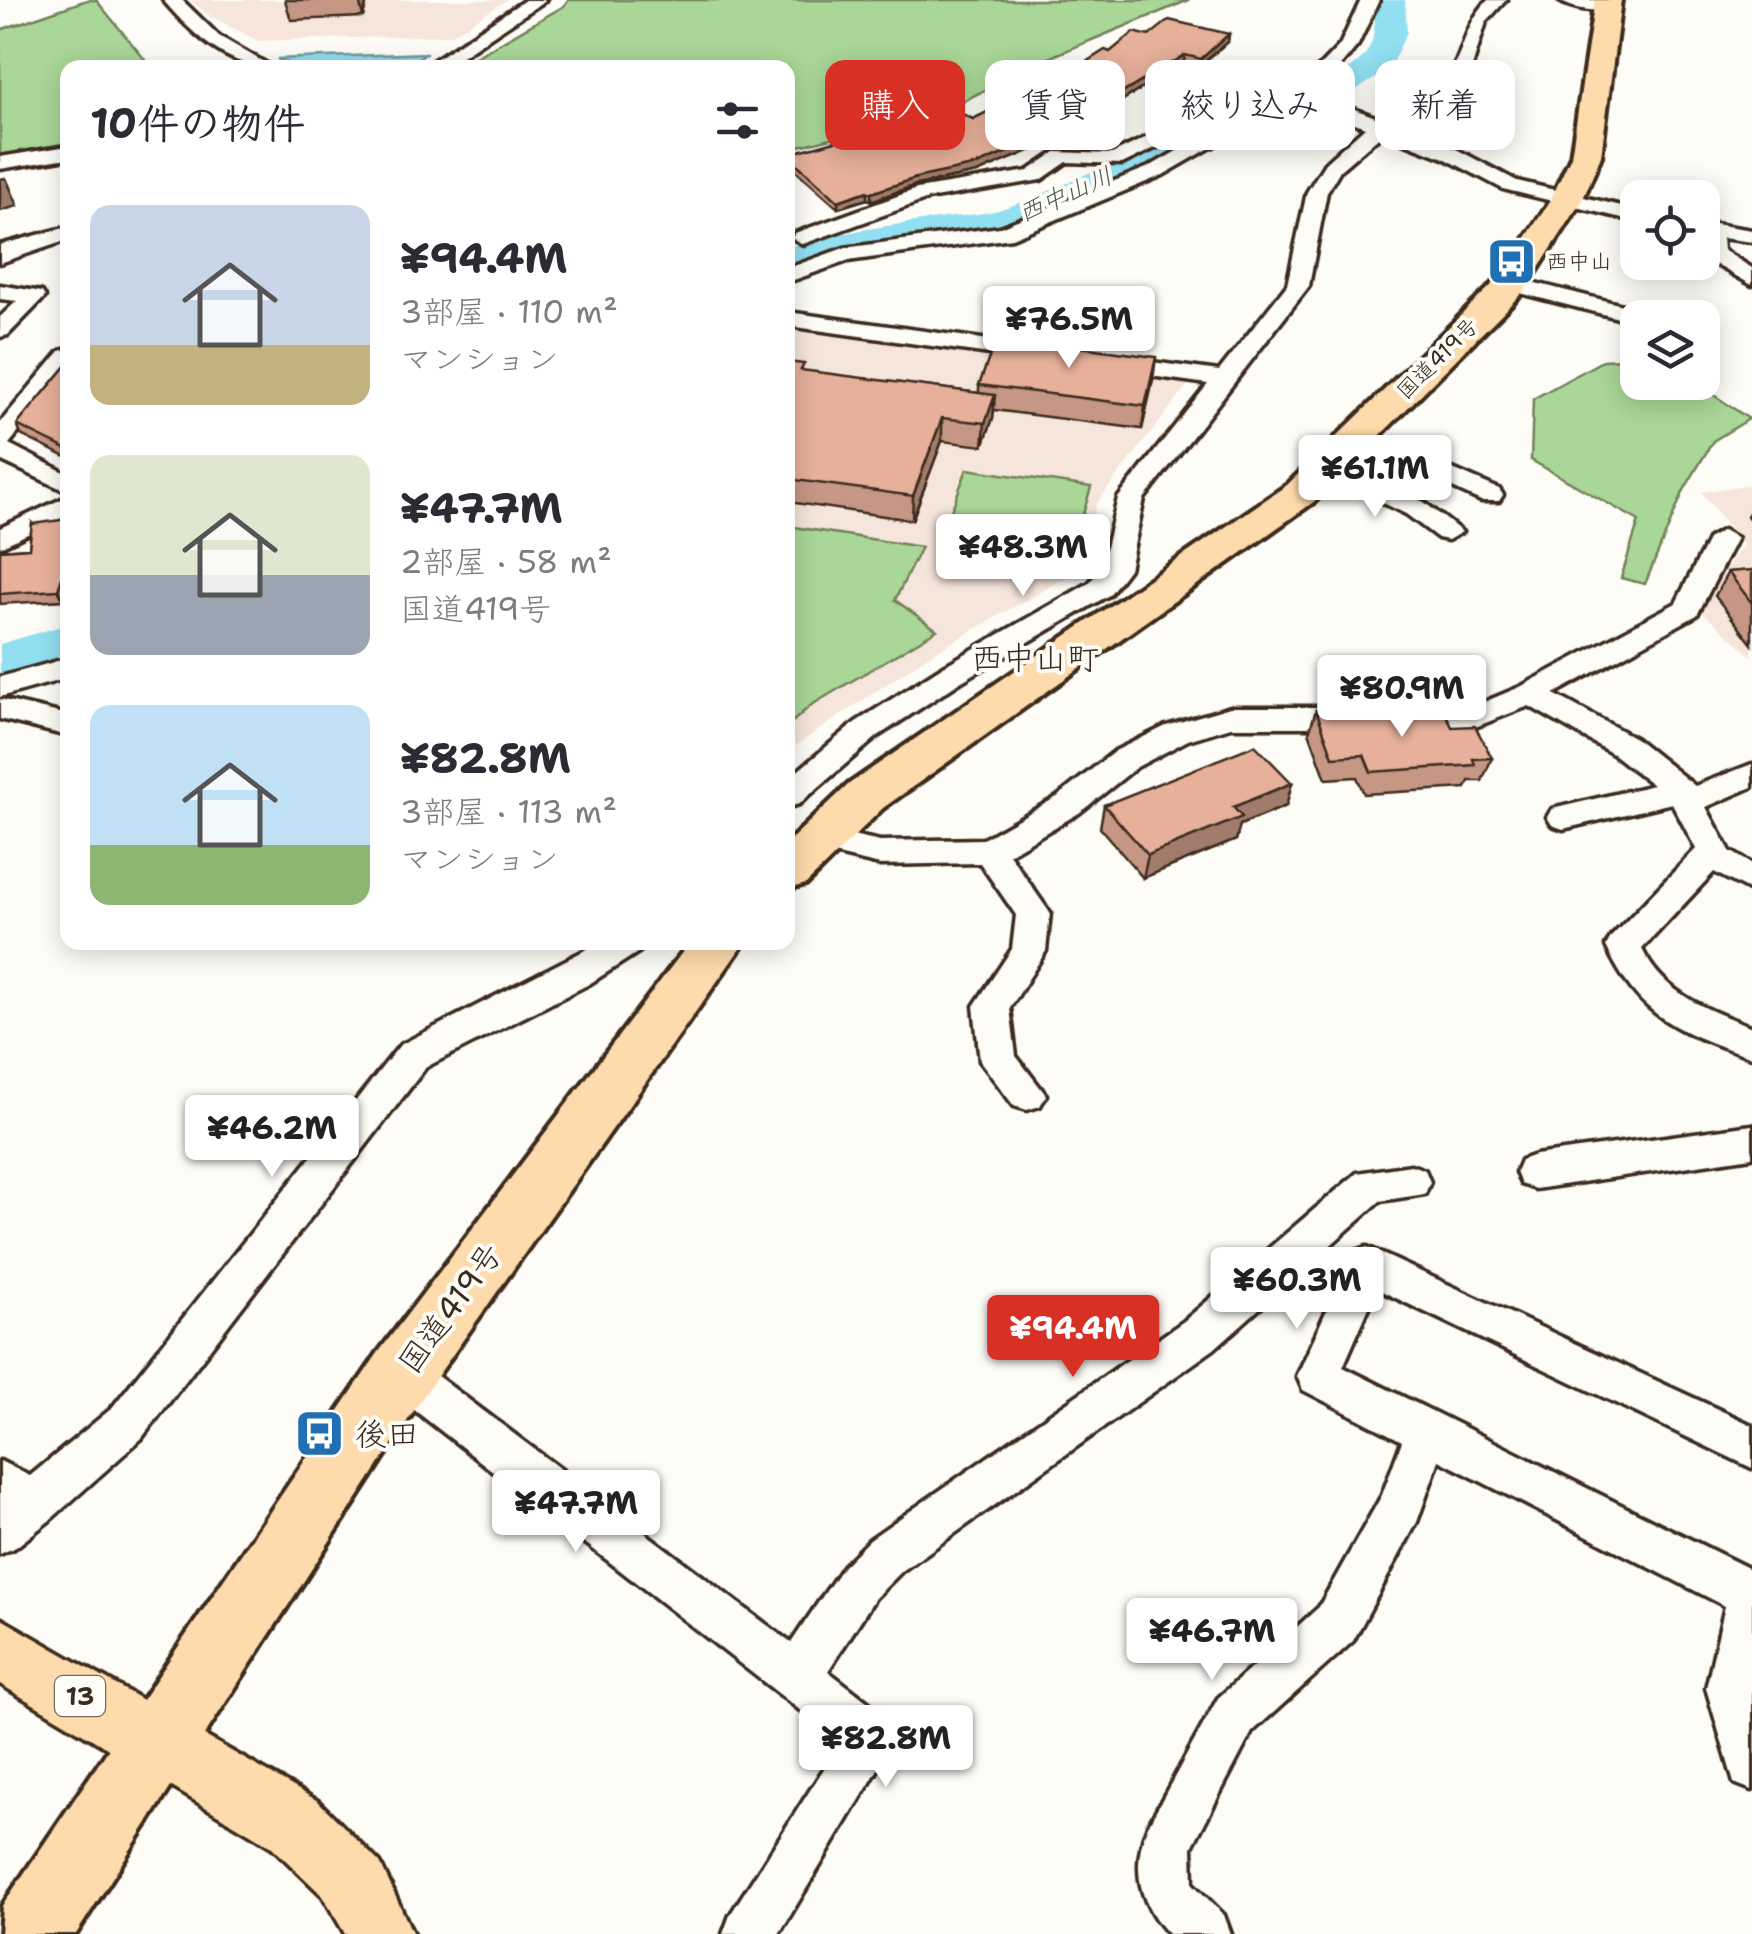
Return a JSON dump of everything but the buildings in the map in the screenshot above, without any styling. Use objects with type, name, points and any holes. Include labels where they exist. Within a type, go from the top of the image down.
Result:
[{"type":"highway","name":"国道419号","points":[[795,864],[866,796],[1301,493],[1512,284],[1566,201],[1586,156],[1608,3]]},
{"type":"highway","name":"国道419号","points":[[30,1934],[401,1374],[712,950]]},
{"type":"main road","name":"13","points":[[0,1649],[160,1743]]},
{"type":"main road","points":[[160,1743],[295,1824],[328,1851],[355,1882],[380,1934]]},
{"type":"street","points":[[172,0],[213,40],[250,60]]},
{"type":"street","points":[[443,60],[537,0]]},
{"type":"street","points":[[1338,60],[1370,0]]},
{"type":"street","points":[[1465,60],[1478,21],[1497,0]]},
{"type":"street","points":[[1567,0],[1608,3]]},
{"type":"street","points":[[795,790],[867,729],[952,674],[1100,589],[1115,570],[1131,498],[1298,286],[1316,192],[1344,153],[1375,129]]},
{"type":"street","points":[[795,269],[826,242],[924,194],[1034,176],[1063,156],[1115,160],[1145,145]]},
{"type":"street","points":[[826,242],[1004,233],[1156,171],[1192,150]]},
{"type":"street","points":[[1437,150],[1510,185],[1620,212]]},
{"type":"street","points":[[0,163],[60,153]]},
{"type":"street","points":[[1720,231],[1752,236]]},
{"type":"street","points":[[0,256],[60,235]]},
{"type":"street","points":[[1720,258],[1752,278]]},
{"type":"street","points":[[1512,284],[1620,311]]},
{"type":"street","points":[[0,292],[34,297],[0,330]]},
{"type":"street","points":[[795,320],[1225,379]]},
{"type":"street","points":[[0,439],[60,366]]},
{"type":"street","points":[[1358,436],[1490,495]]},
{"type":"street","points":[[0,450],[60,480]]},
{"type":"street","points":[[1328,466],[1415,508],[1448,532]]},
{"type":"street","points":[[0,539],[60,508]]},
{"type":"street","points":[[820,840],[880,854],[988,851],[1068,805],[1126,759],[1177,733],[1230,718],[1475,717],[1531,694],[1687,608],[1723,538]]},
{"type":"street","points":[[1,705],[60,672]]},
{"type":"street","points":[[1531,694],[1624,746],[1684,796],[1714,852],[1624,946],[1634,974],[1658,1002],[1752,1042]]},
{"type":"street","points":[[1,705],[60,723]]},
{"type":"street","points":[[1562,816],[1684,796],[1752,775]]},
{"type":"street","points":[[988,851],[1033,913],[1029,952],[992,1006],[998,1061],[1027,1095]]},
{"type":"street","points":[[1711,854],[1752,880]]},
{"type":"street","points":[[12,1506],[126,1424],[413,1056],[441,1038],[591,970],[617,950]]},
{"type":"street","points":[[1535,1172],[1752,1141]]},
{"type":"street","points":[[797,1676],[859,1582],[886,1555],[1199,1335],[1370,1184],[1411,1182]]},
{"type":"street","points":[[1752,1448],[1367,1264],[1318,1376],[1751,1594],[1730,1688],[1752,1764]]},
{"type":"street","points":[[401,1374],[873,1736],[748,1934]]},
{"type":"street","points":[[1205,1934],[1167,1895],[1166,1843],[1236,1715],[1336,1624],[1401,1506],[1426,1430]]},
{"type":"shaded area","points":[[190,0],[507,0],[450,35],[258,41],[210,16]]},
{"type":"shaded area","points":[[795,325],[1193,378],[1096,504],[1086,566],[931,654],[795,746]]},
{"type":"shaded area","points":[[1752,484],[1752,656],[1696,606],[1744,545],[1701,492]]},
{"type":"green space","points":[[96,0],[145,60],[60,60],[60,144],[0,155],[0,30]]},
{"type":"green space","points":[[568,0],[1189,0],[1045,60],[985,60],[985,90],[965,100],[965,60],[825,60],[825,140],[795,147],[795,60],[470,60],[564,6]]},
{"type":"green space","points":[[1620,359],[1620,400],[1720,399],[1749,419],[1713,441],[1684,490],[1645,584],[1621,578],[1639,521],[1531,460],[1533,399],[1604,360]]},
{"type":"green space","points":[[967,469],[1091,487],[1069,562],[939,543]]},
{"type":"green space","points":[[795,527],[921,547],[895,600],[937,630],[810,706],[795,720]]},
{"type":"water","points":[[427,53],[414,60],[277,59]]},
{"type":"waterway","name":"西中山川","points":[[795,257],[832,246],[1003,221],[1086,189],[1182,139],[1257,108],[1292,97],[1321,96],[1376,64],[1391,32],[1390,0]]},
{"type":"waterway","name":"西中山川","points":[[0,662],[60,643]]},
{"type":"place","name":"西中山","points":[[1511,261]]},
{"type":"place","name":"後田","points":[[320,1434]]},
{"type":"district","name":"西中山町","points":[[1035,658]]}]
